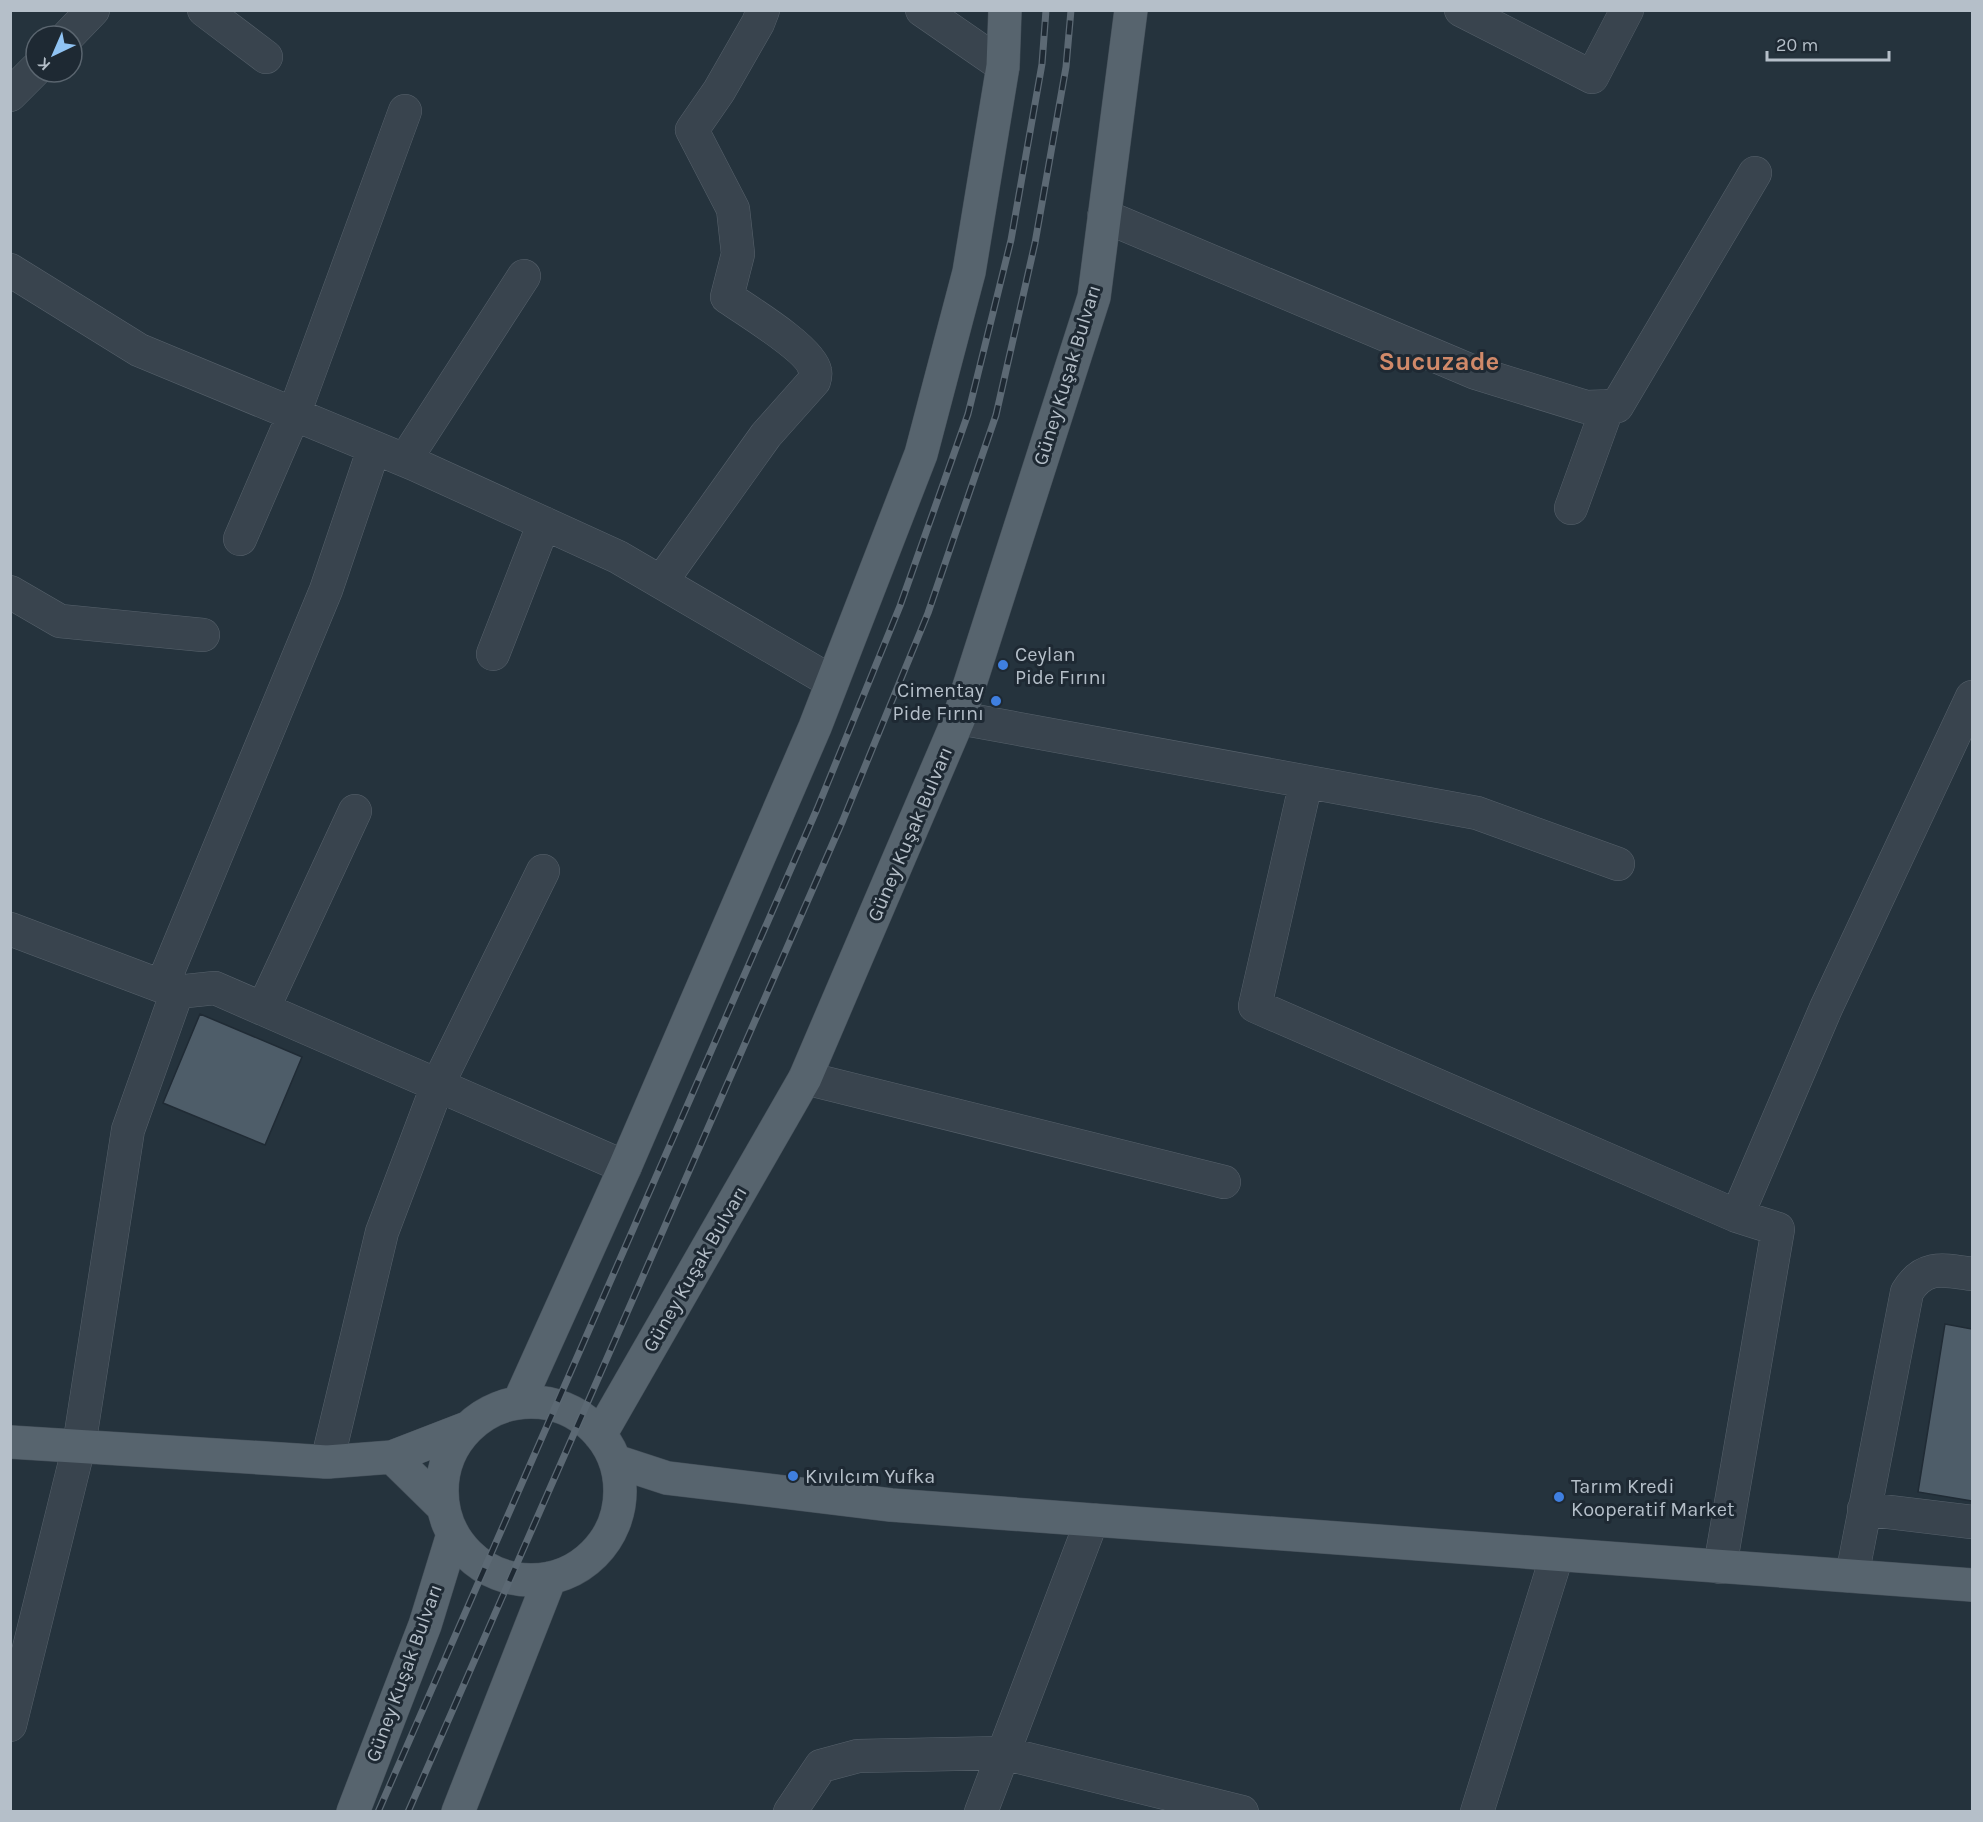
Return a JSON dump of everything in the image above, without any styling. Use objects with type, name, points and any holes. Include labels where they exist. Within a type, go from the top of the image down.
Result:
[{"type":"main road","points":[[519,1402],[625,1167],[832,682],[921,454],[969,272],[1004,66],[1005,10]]},
{"type":"main road","name":"Güney Kuşak Bulvarı","points":[[607,1448],[805,1078],[959,718],[1094,297],[1131,10]]},
{"type":"main road","points":[[10,1442],[327,1462],[393,1457],[467,1428],[490,1411],[519,1402],[549,1404],[577,1415],[607,1448],[668,1478],[891,1505],[1972,1585]]},
{"type":"main road","points":[[448,1521],[442,1479],[451,1451],[467,1428]]},
{"type":"main road","points":[[393,1457],[448,1521],[470,1557],[494,1573],[522,1580],[550,1578],[578,1567],[601,1547],[615,1521],[620,1491],[607,1448]]},
{"type":"main road","points":[[615,1521],[668,1478]]},
{"type":"main road","name":"Güney Kuşak Bulvarı","points":[[353,1812],[425,1625],[448,1521]]},
{"type":"main road","points":[[458,1812],[550,1578]]},
{"type":"street","points":[[80,24],[93,10]]},
{"type":"street","points":[[204,10],[266,57]]},
{"type":"street","points":[[661,582],[766,435],[814,381],[815,370],[808,359],[784,335],[727,297],[738,254],[733,209],[692,130],[719,91],[758,23],[763,10]]},
{"type":"street","points":[[922,10],[1004,66]]},
{"type":"street","points":[[1461,10],[1592,77],[1627,10]]},
{"type":"street","points":[[11,92],[24,80]]},
{"type":"street","points":[[240,539],[294,414],[405,111]]},
{"type":"street","points":[[1104,216],[1476,373],[1586,407],[1617,406],[1755,173]]},
{"type":"street","points":[[10,270],[139,350],[405,460],[618,557],[832,682]]},
{"type":"street","points":[[405,460],[524,276]]},
{"type":"street","points":[[1571,508],[1608,406]]},
{"type":"street","points":[[10,1725],[80,1446],[128,1130],[170,989],[326,590],[374,448]]},
{"type":"street","points":[[493,654],[544,523]]},
{"type":"street","points":[[10,592],[60,621],[203,635]]},
{"type":"street","points":[[1737,1216],[1826,1008],[1972,697]]},
{"type":"street","points":[[959,718],[1477,813],[1618,864]]},
{"type":"street","points":[[1306,782],[1255,1006],[1737,1216],[1778,1229],[1720,1567]]},
{"type":"street","points":[[263,1009],[355,811]]},
{"type":"street","points":[[327,1462],[382,1232],[438,1084],[543,871]]},
{"type":"street","points":[[10,928],[170,989],[215,988],[625,1167]]},
{"type":"street","points":[[805,1078],[1224,1182]]},
{"type":"street","points":[[1852,1576],[1907,1292],[1918,1277],[1928,1272],[1938,1270],[1972,1274]]},
{"type":"street","points":[[1864,1509],[1972,1522]]},
{"type":"street","points":[[981,1812],[1092,1520]]},
{"type":"street","points":[[1477,1812],[1557,1555]]},
{"type":"street","points":[[790,1812],[821,1766],[858,1756],[1003,1753],[1242,1812]]},
{"type":"building","points":[[200,1014],[302,1057],[265,1145],[163,1103]]},
{"type":"building","points":[[1945,1324],[1972,1329],[1972,1501],[1918,1492]]},
{"type":"railway","points":[[378,1812],[817,809],[900,606],[968,414],[1011,240],[1042,64],[1046,10]]},
{"type":"railway","points":[[408,1812],[843,820],[928,613],[996,415],[1035,243],[1066,67],[1071,10]]},
{"type":"place","name":"Ceylan Pide Fırını","points":[[1003,665]]},
{"type":"place","name":"Cimentay Pide Fırını","points":[[996,701]]},
{"type":"place","name":"Kıvılcım Yufka","points":[[793,1476]]},
{"type":"place","name":"Tarım Kredi Kooperatif Market","points":[[1559,1497]]},
{"type":"district","name":"Sucuzade","points":[[1439,361]]}]
